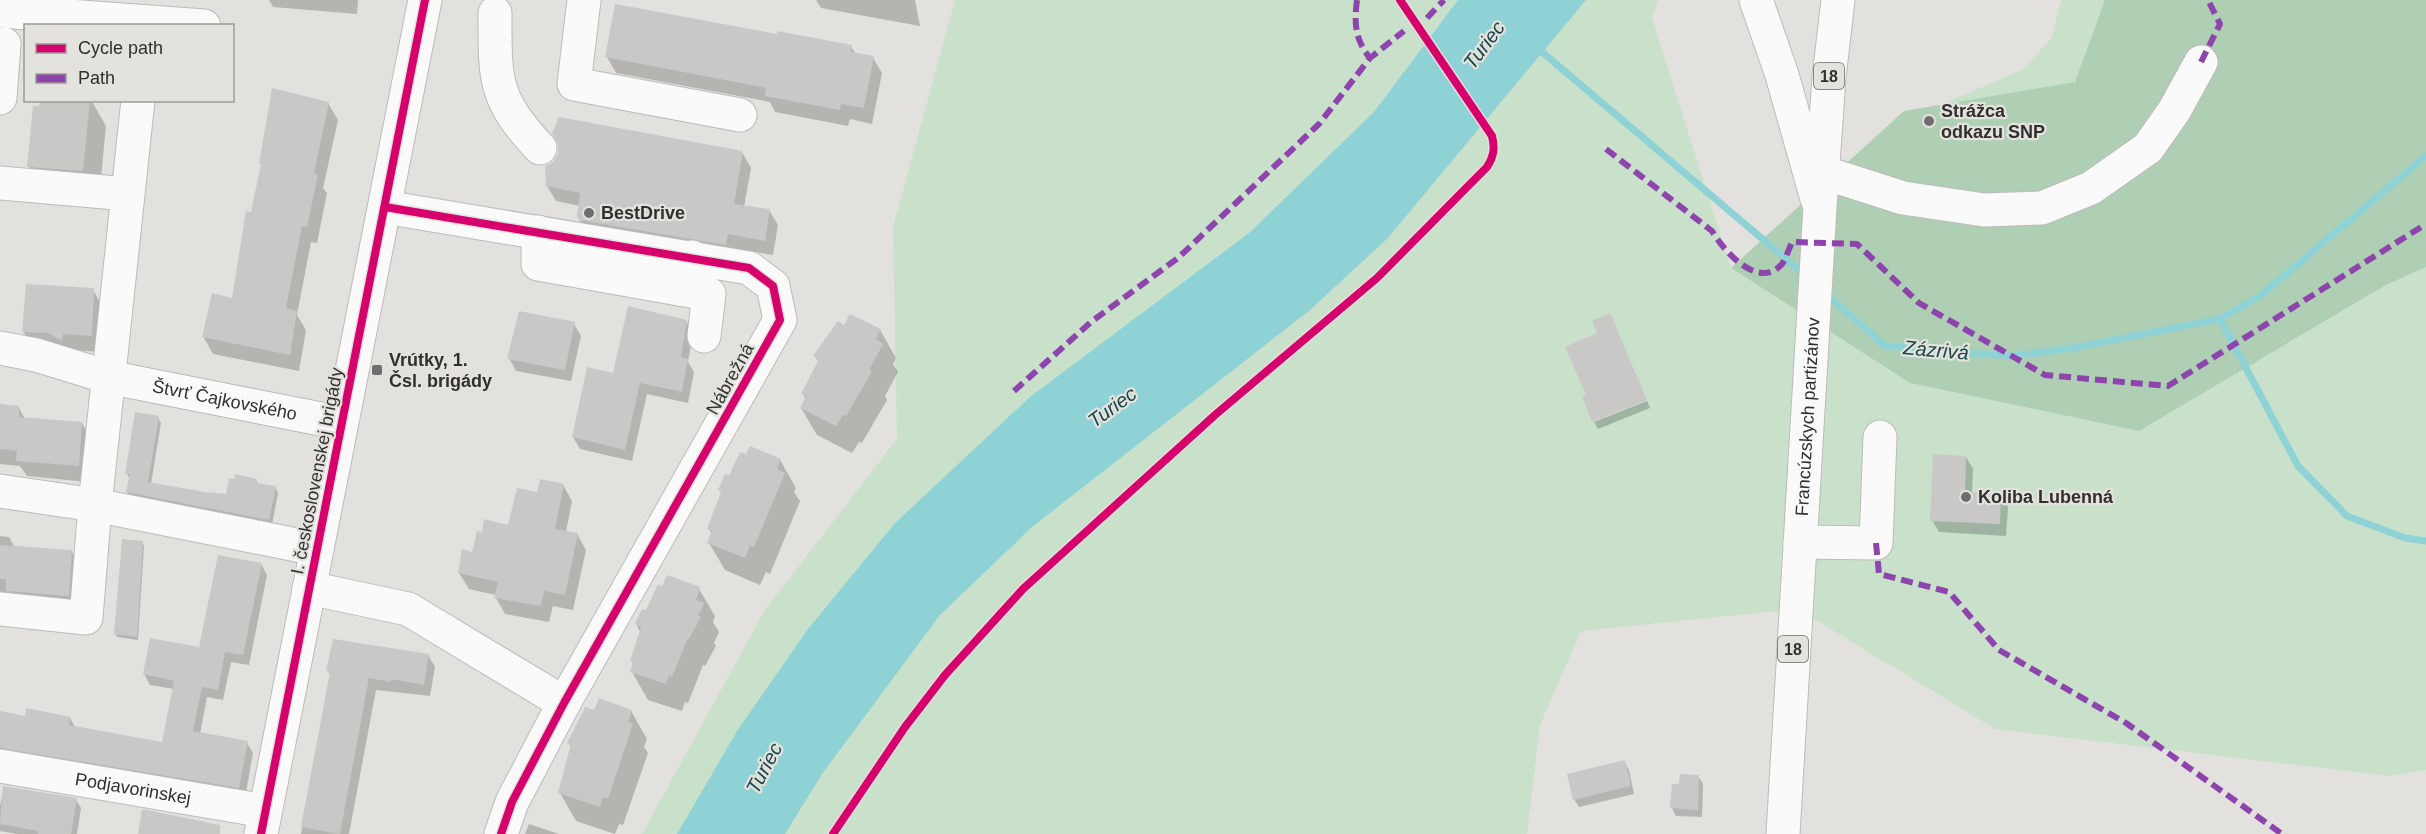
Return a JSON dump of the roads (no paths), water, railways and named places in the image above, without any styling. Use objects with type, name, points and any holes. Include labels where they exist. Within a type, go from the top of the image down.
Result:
[{"type":"street","name":"I. československej brigády","points":[[263,823],[425,0]]},
{"type":"street","points":[[584,0],[574,84],[740,115]]},
{"type":"street","points":[[1756,0],[1782,75],[1820,207]]},
{"type":"street","name":"Francúzskych partizánov","points":[[1783,834],[1822,172],[1838,0]]},
{"type":"street","points":[[0,11],[165,24]]},
{"type":"street","points":[[495,13],[497,83],[507,109],[540,148]]},
{"type":"street","points":[[0,98],[4,44]]},
{"type":"street","points":[[1822,172],[1903,198],[1984,210],[2042,208],[2091,188],[2148,148],[2174,111],[2201,62]]},
{"type":"street","points":[[0,609],[86,618],[95,505],[138,102]]},
{"type":"street","points":[[0,183],[128,194]]},
{"type":"street","name":"Nábrežná","points":[[385,207],[749,268],[773,286],[780,320],[564,703],[512,802],[501,834]]},
{"type":"street","points":[[538,232],[538,264],[710,294],[704,336]]},
{"type":"street","points":[[680,289],[692,257]]},
{"type":"street","name":"Štvrť Čajkovského","points":[[0,348],[36,355],[108,377],[341,423]]},
{"type":"street","points":[[1800,542],[1876,543],[1880,437]]},
{"type":"street","points":[[0,491],[95,505],[317,549]]},
{"type":"street","points":[[309,588],[408,609],[564,703]]},
{"type":"street","name":"Podjavorinskej","points":[[0,766],[263,823]]},
{"type":"water","name":"Turiec","points":[[1458,0],[1586,0],[1388,238],[1310,310],[1032,527],[940,615],[822,774],[785,834],[677,834],[737,731],[808,629],[895,523],[1030,397],[1249,233],[1374,112]]},
{"type":"waterway","name":"Zázrivá","points":[[1535,46],[1806,276]]},
{"type":"waterway","name":"Zázrivá","points":[[1825,293],[1885,346],[2011,356],[2073,348],[2220,319],[2260,296],[2426,156]]},
{"type":"waterway","points":[[2220,319],[2298,466],[2347,516],[2405,538],[2426,541]]},
{"type":"place","name":"Strážca odkazu SNP","points":[[1929,121]]},
{"type":"place","name":"BestDrive","points":[[589,213]]},
{"type":"place","name":"Vrútky, 1. Čsl. brigády","points":[[377,370]]},
{"type":"place","name":"Koliba Lubenná","points":[[1966,497]]}]
